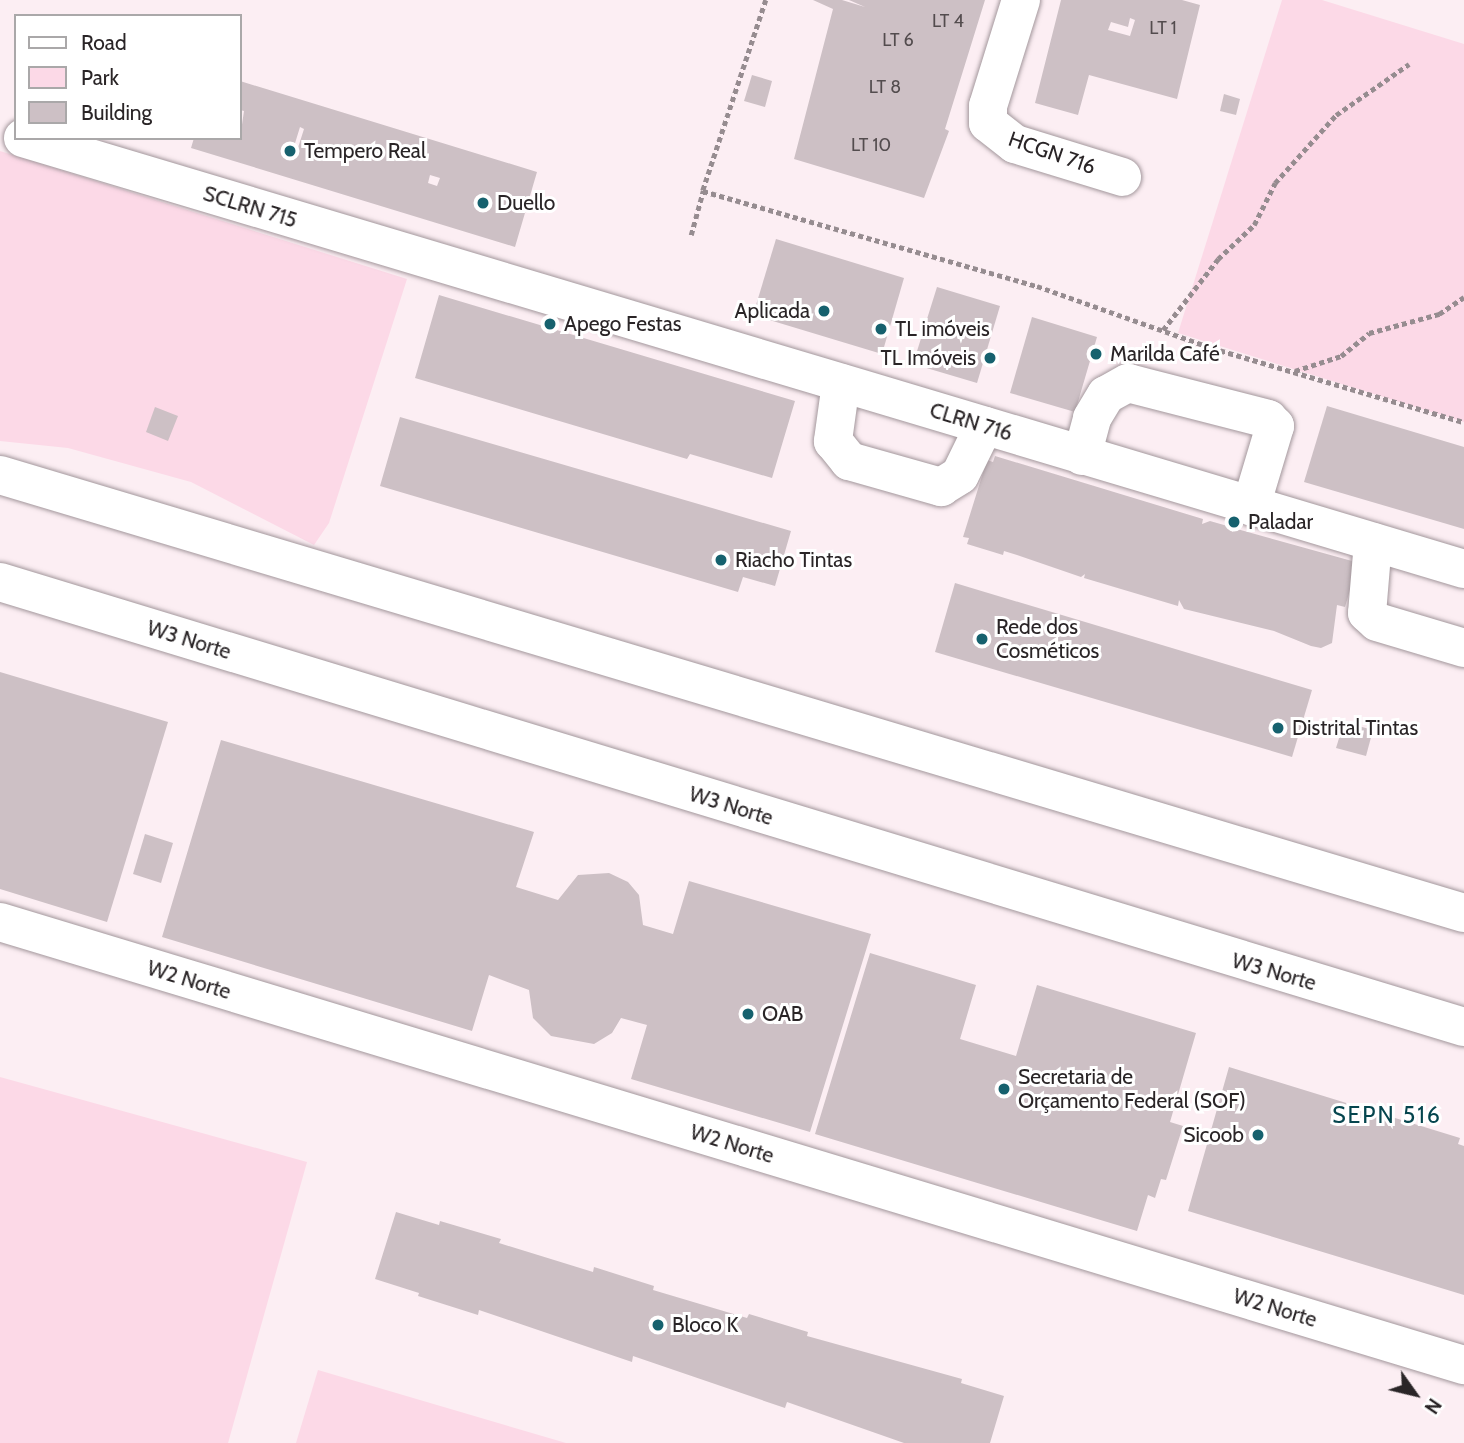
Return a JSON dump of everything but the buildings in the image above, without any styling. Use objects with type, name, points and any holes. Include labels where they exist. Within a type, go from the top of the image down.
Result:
[{"type":"street","name":"HCGN 716","points":[[1021,0],[988,106],[988,122],[1015,144],[1122,177]]},
{"type":"street","name":"SCLRN 715","points":[[30,140],[477,275]]},
{"type":"street","name":"CLRN 716","points":[[477,275],[1464,569]]},
{"type":"street","points":[[841,383],[833,440],[849,461],[941,487],[960,475],[984,426]]},
{"type":"street","points":[[1082,456],[1092,418],[1105,395],[1128,383],[1268,419],[1275,426],[1251,506]]},
{"type":"street","points":[[0,475],[1464,913]]},
{"type":"street","points":[[1373,542],[1367,613],[1377,622],[1464,648]]},
{"type":"street","name":"W3 Norte","points":[[0,582],[1464,1027]]},
{"type":"street","name":"W2 Norte","points":[[0,922],[1464,1365]]},
{"type":"street","points":[[1350,994],[1464,1010]]},
{"type":"path","points":[[691,235],[766,0]]},
{"type":"path","points":[[1163,330],[1218,259],[1254,225],[1275,183],[1336,115],[1409,64]]},
{"type":"path","points":[[703,191],[1037,286],[1163,330],[1464,422]]},
{"type":"path","points":[[1294,371],[1340,356],[1369,333],[1439,314],[1464,297]]},
{"type":"green space","points":[[1282,0],[1322,0],[1464,44],[1464,422],[1178,333]]},
{"type":"green space","points":[[0,151],[407,279],[329,523],[314,545],[191,482],[68,448],[0,441]]},
{"type":"green space","points":[[0,1077],[307,1162],[228,1443],[0,1443]]},
{"type":"green space","points":[[318,1370],[566,1443],[296,1443]]},
{"type":"place","name":"Tempero Real","points":[[290,151]]},
{"type":"place","name":"Duello","points":[[483,203]]},
{"type":"place","name":"Aplicada","points":[[824,311]]},
{"type":"place","name":"Apego Festas","points":[[550,324]]},
{"type":"place","name":"TL imóveis","points":[[881,329]]},
{"type":"place","name":"Marilda Café","points":[[1096,354]]},
{"type":"place","name":"TL Imóveis","points":[[990,358]]},
{"type":"place","name":"Paladar","points":[[1234,522]]},
{"type":"place","name":"Riacho Tintas","points":[[721,560]]},
{"type":"place","name":"Rede dos Cosméticos","points":[[982,639]]},
{"type":"place","name":"Distrital Tintas","points":[[1278,728]]},
{"type":"place","name":"OAB","points":[[748,1014]]},
{"type":"place","name":"Secretaria de Orçamento Federal (SOF)","points":[[1004,1089]]},
{"type":"place","name":"Sicoob","points":[[1258,1135]]},
{"type":"place","name":"Bloco K","points":[[658,1325]]},
{"type":"district","name":"SEPN 516","points":[[1387,1115]]}]
